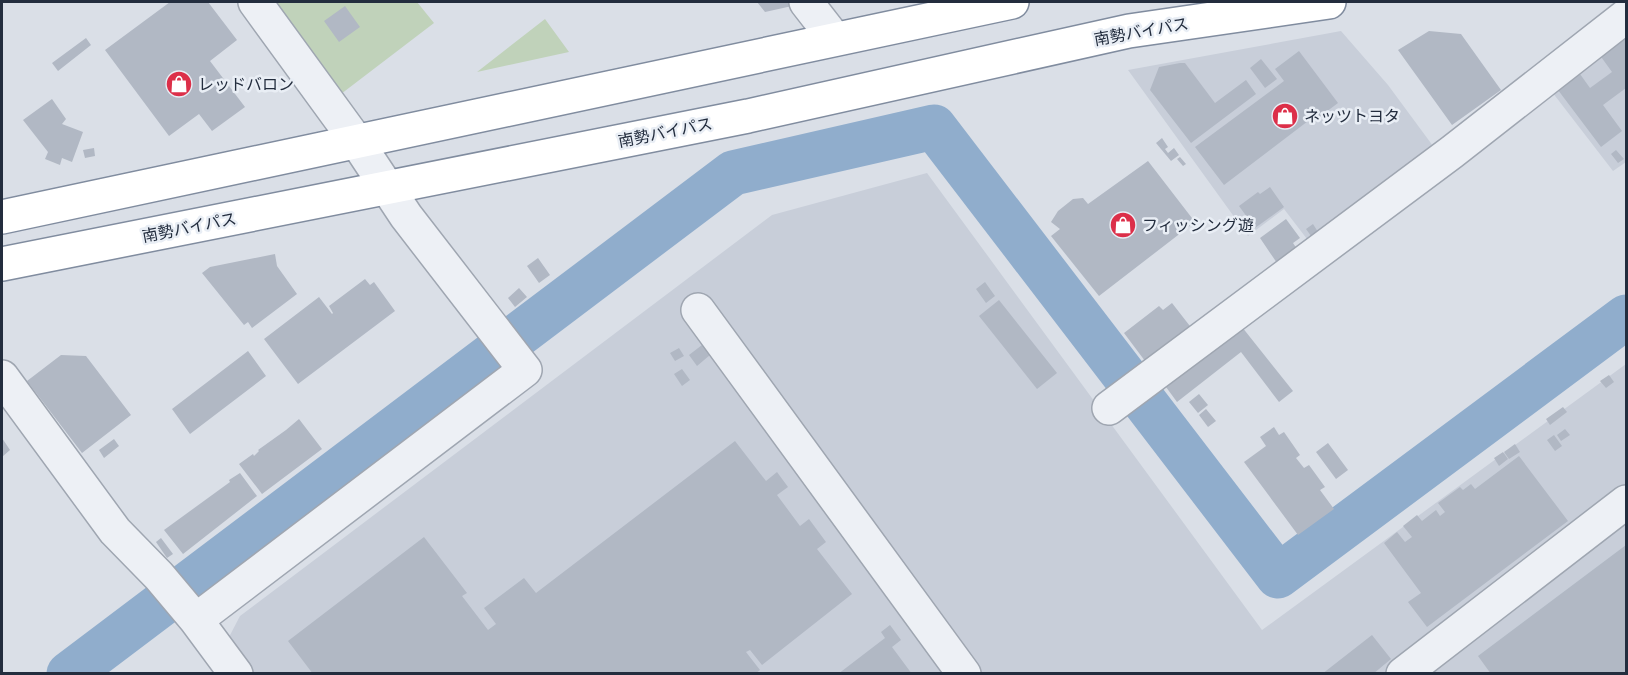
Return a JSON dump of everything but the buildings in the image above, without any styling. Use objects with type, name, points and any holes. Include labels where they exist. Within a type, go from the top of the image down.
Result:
[{"type":"highway","points":[[2,217],[834,38],[1012,2]]},
{"type":"highway","name":"南勢バイパス","points":[[2,264],[748,116],[1129,32],[1329,2]]},
{"type":"street","points":[[196,620],[525,370],[406,216],[357,142],[255,2]]},
{"type":"street","points":[[806,2],[834,38]]},
{"type":"street","points":[[1109,408],[1442,159],[1626,16]]},
{"type":"street","points":[[698,310],[964,674]]},
{"type":"street","points":[[2,377],[116,531],[159,576],[196,620],[236,674]]},
{"type":"street","points":[[1424,668],[1626,502]]},
{"type":"shaded area","name":"ネッツトヨタ","points":[[1341,31],[1388,85],[1433,146],[1307,239],[1284,209],[1248,236],[1128,70]]},
{"type":"shaded area","points":[[1626,35],[1626,162],[1613,171],[1549,88]]},
{"type":"shaded area","points":[[927,173],[1262,630],[1626,364],[1626,673],[254,674],[228,639],[240,616],[772,215]]},
{"type":"green space","points":[[264,2],[417,2],[434,23],[341,94]]},
{"type":"green space","points":[[545,19],[569,52],[477,72]]},
{"type":"waterway","points":[[69,674],[733,173],[934,127],[1278,576],[1626,317]]},
{"type":"place","name":"レッドバロン","points":[[179,84]]},
{"type":"place","name":"ネッツトヨタ","points":[[1285,116]]},
{"type":"place","name":"フィッシング遊","points":[[1123,225]]}]
